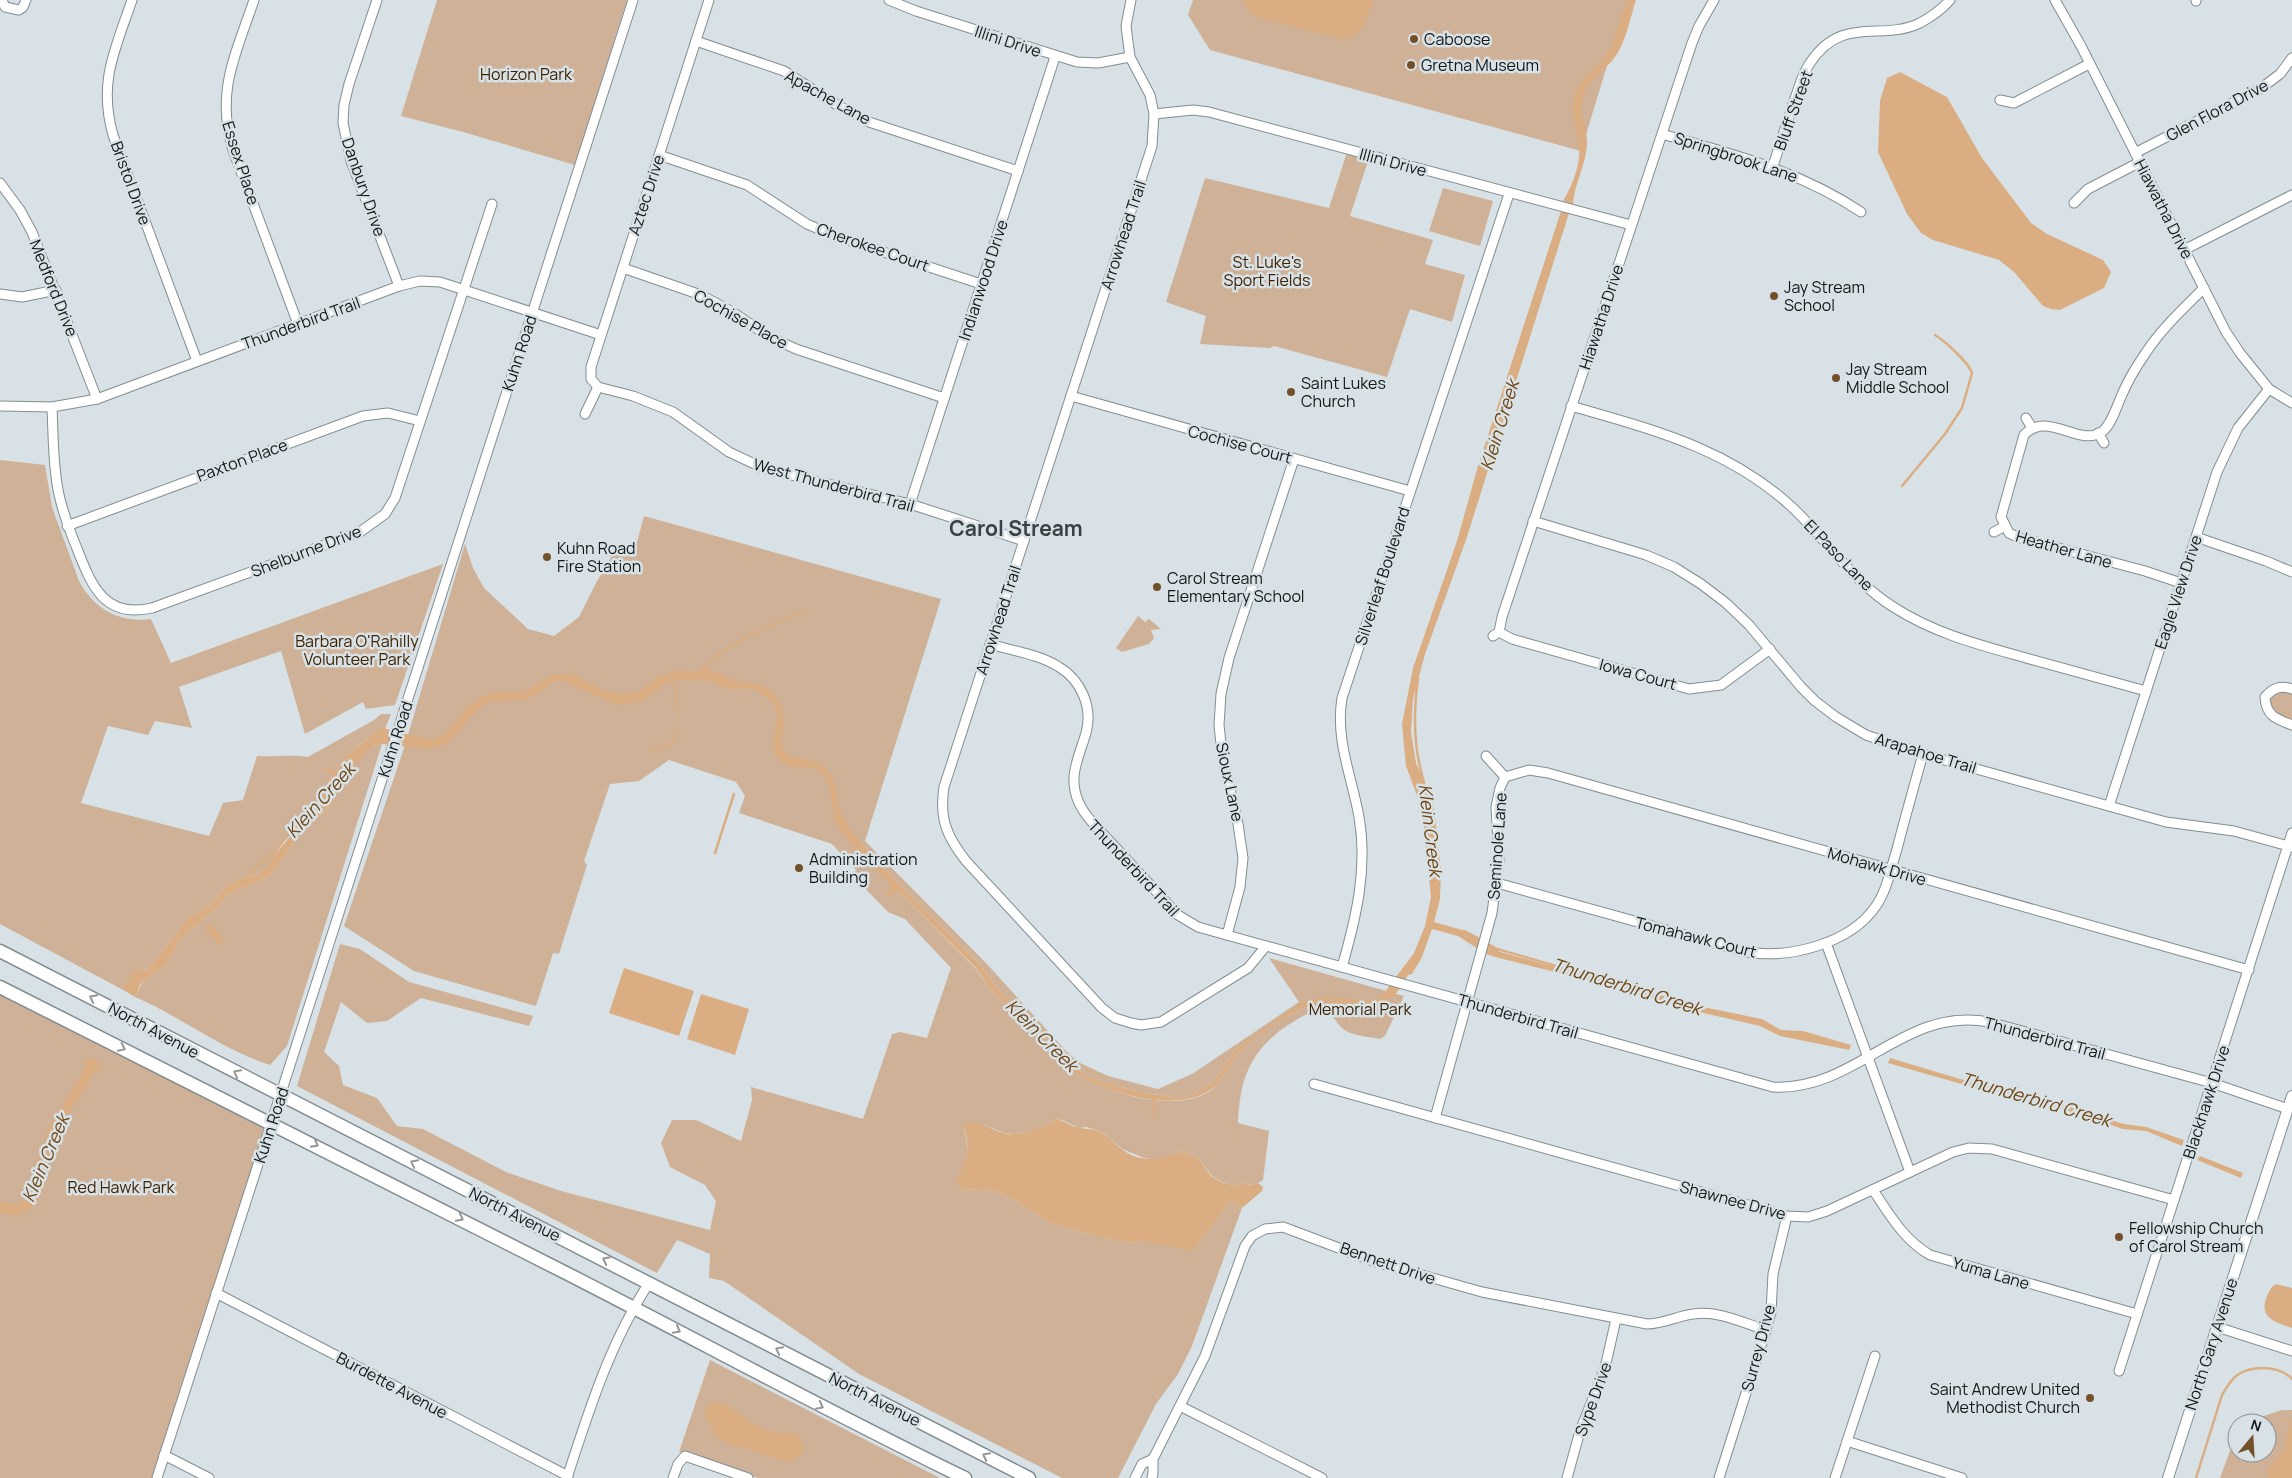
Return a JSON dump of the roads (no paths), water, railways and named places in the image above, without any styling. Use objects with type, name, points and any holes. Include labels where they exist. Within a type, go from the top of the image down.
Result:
[{"type":"main road","name":"North Avenue","points":[[0,951],[280,1096],[1030,1478]]},
{"type":"main road","name":"North Avenue","points":[[0,987],[272,1122],[634,1307],[840,1417],[965,1478]]},
{"type":"street","points":[[2,0],[5,7],[19,10],[23,7],[26,0]]},
{"type":"street","name":"Bristol Drive","points":[[132,0],[107,78],[107,110],[113,135],[197,361]]},
{"type":"street","name":"Essex Place","points":[[254,0],[226,89],[225,110],[227,125],[233,150],[298,324]]},
{"type":"street","name":"Danbury Drive","points":[[376,0],[349,84],[344,105],[344,123],[352,161],[399,286]]},
{"type":"street","name":"Kuhn Road","points":[[157,1478],[632,0]]},
{"type":"street","name":"Aztec Drive","points":[[598,387],[593,382],[590,370],[710,0]]},
{"type":"street","name":"Illini Drive","points":[[889,0],[916,11],[1055,57],[1088,64],[1130,57]]},
{"type":"street","name":"Arrowhead Trail","points":[[1131,0],[1126,26],[1130,57],[1150,95],[1154,114],[1152,146],[944,787],[942,797],[944,820],[950,840],[972,868],[1102,1008],[1115,1018],[1131,1023],[1149,1024],[1167,1020],[1248,968],[1266,946]]},
{"type":"street","name":"Hiawatha Drive","points":[[1496,634],[1692,43],[1699,26],[1714,0]]},
{"type":"street","name":"Bluff Street","points":[[1773,166],[1804,74],[1815,56],[1823,48],[1843,35],[1867,30],[1890,30],[1919,23],[1940,10],[1950,0]]},
{"type":"street","name":"Hiawatha Drive","points":[[2057,1],[2184,250],[2240,354],[2269,390],[2292,403]]},
{"type":"street","name":"Apache Lane","points":[[696,41],[784,71],[864,120],[1018,171]]},
{"type":"street","name":"Indianwood Drive","points":[[910,504],[1055,57]]},
{"type":"street","name":"Glen Flora Drive","points":[[2135,153],[2260,89],[2280,74],[2292,58]]},
{"type":"street","points":[[2000,100],[2014,103],[2089,64]]},
{"type":"street","name":"Illini Drive","points":[[1154,114],[1193,110],[1209,112],[1509,194],[1631,225]]},
{"type":"street","name":"Springbrook Lane","points":[[1662,134],[1773,166],[1815,185],[1861,212]]},
{"type":"street","name":"Cherokee Court","points":[[659,155],[747,185],[807,224],[832,235],[981,284]]},
{"type":"street","points":[[2074,203],[2088,189],[2140,162]]},
{"type":"street","name":"Medford Drive","points":[[0,183],[25,218],[56,290],[97,399]]},
{"type":"street","name":"Silverleaf Boulevard","points":[[1342,967],[1359,899],[1363,862],[1360,818],[1341,740],[1339,715],[1342,698],[1509,194]]},
{"type":"street","points":[[2184,250],[2292,195]]},
{"type":"street","name":"Shelburne Drive","points":[[52,407],[56,477],[67,526],[90,583],[103,598],[124,609],[132,611],[152,608],[370,526],[385,514],[395,498],[492,204]]},
{"type":"street","name":"Cochise Place","points":[[622,268],[701,295],[787,346],[944,398]]},
{"type":"street","name":"Thunderbird Trail","points":[[0,406],[52,407],[97,399],[410,283],[440,282],[601,335]]},
{"type":"street","points":[[2026,418],[2032,428],[2047,425],[2086,435],[2098,433],[2110,421],[2121,396],[2145,353],[2168,325],[2204,288]]},
{"type":"street","points":[[0,294],[22,297],[56,290]]},
{"type":"street","points":[[585,414],[598,387]]},
{"type":"street","name":"West Thunderbird Trail","points":[[598,387],[639,398],[673,412],[729,452],[763,468],[910,504],[1024,541]]},
{"type":"street","name":"Eagle View Drive","points":[[2109,806],[2217,472],[2229,443],[2243,421],[2269,390]]},
{"type":"street","name":"Cochise Court","points":[[1071,396],[1410,491]]},
{"type":"street","name":"El Paso Lane","points":[[1571,406],[1686,440],[1746,471],[1794,509],[1849,570],[1870,589],[1894,608],[1920,623],[1960,639],[2146,691]]},
{"type":"street","name":"Paxton Place","points":[[67,526],[363,416],[388,413],[420,421]]},
{"type":"street","name":"Heather Lane","points":[[2032,428],[2024,435],[2020,443],[2002,508],[2001,517],[2009,533],[2017,537],[2181,583]]},
{"type":"street","points":[[2098,433],[2104,443]]},
{"type":"street","name":"Sioux Lane","points":[[1227,935],[1240,887],[1243,858],[1238,824],[1222,754],[1219,725],[1221,694],[1229,658],[1294,459]]},
{"type":"street","name":"Arapahoe Trail","points":[[1533,521],[1619,545],[1674,567],[1726,603],[1770,649],[1801,687],[1836,717],[1866,735],[1923,754],[2166,822],[2234,832],[2290,847]]},
{"type":"street","points":[[1994,532],[2005,526]]},
{"type":"street","points":[[2196,537],[2292,572]]},
{"type":"street","name":"Iowa Court","points":[[1496,634],[1689,689],[1721,685],[1770,649]]},
{"type":"street","name":"Thunderbird Trail","points":[[990,644],[1058,666],[1071,677],[1084,694],[1088,715],[1087,730],[1074,773],[1074,787],[1080,806],[1092,822],[1178,915],[1190,924],[1773,1087],[1791,1088],[1816,1083],[1922,1027],[1956,1019],[1976,1019],[2212,1083]]},
{"type":"street","points":[[2292,689],[2282,687],[2272,689],[2265,697],[2265,708],[2272,718],[2292,724]]},
{"type":"street","name":"Tomahawk Court","points":[[1497,883],[1746,952],[1787,954],[1826,943],[1867,917],[1882,897],[1923,754]]},
{"type":"street","points":[[1486,756],[1505,778]]},
{"type":"street","name":"Mohawk Drive","points":[[1505,778],[1529,770],[1548,773],[2249,970]]},
{"type":"street","name":"Seminole Lane","points":[[1435,1118],[1492,913],[1497,883],[1499,841],[1496,807],[1500,788],[1505,778]]},
{"type":"street","name":"Blackhawk Drive","points":[[2119,1371],[2290,847],[2292,833]]},
{"type":"street","points":[[1826,943],[1910,1172]]},
{"type":"street","points":[[2212,1083],[2288,1109]]},
{"type":"street","name":"Shawnee Drive","points":[[1314,1084],[1787,1216],[1815,1215],[1953,1152],[1982,1147],[2174,1200]]},
{"type":"street","name":"North Gary Avenue","points":[[2168,1478],[2292,1096]]},
{"type":"street","name":"Yuma Lane","points":[[1873,1190],[1902,1233],[1914,1245],[1930,1255],[2137,1314]]},
{"type":"street","name":"Surrey Drive","points":[[1719,1478],[1771,1312],[1773,1274],[1787,1216]]},
{"type":"street","name":"Bennett Drive","points":[[1152,1478],[1154,1473],[1153,1459],[1205,1356],[1245,1246],[1258,1232],[1270,1228],[1289,1229],[1376,1262],[1503,1298],[1616,1319],[1656,1324],[1693,1314],[1705,1314],[1727,1317],[1766,1330]]},
{"type":"street","points":[[567,1477],[593,1397],[634,1307],[650,1283]]},
{"type":"street","name":"Burdette Avenue","points":[[216,1293],[567,1477]]},
{"type":"street","name":"Sype Drive","points":[[1567,1478],[1580,1430],[1605,1368],[1616,1319]]},
{"type":"street","points":[[2217,1326],[2292,1351]]},
{"type":"street","points":[[1835,1478],[1874,1356]]},
{"type":"street","points":[[1180,1406],[1322,1478]]},
{"type":"street","points":[[1847,1441],[1962,1478]]},
{"type":"street","points":[[164,1455],[209,1478]]},
{"type":"street","points":[[673,1478],[678,1464],[685,1456],[748,1478]]},
{"type":"street","name":"Bennett Drive","points":[[1135,1478],[1142,1464],[1153,1459]]},
{"type":"water","points":[[1243,0],[1374,0],[1366,20],[1359,31],[1348,38],[1341,39],[1256,17],[1249,12]]},
{"type":"water","points":[[1627,0],[1636,0],[1619,51],[1591,82],[1583,99],[1582,113],[1587,144],[1585,160],[1575,190],[1573,204],[1563,201],[1573,180],[1579,155],[1573,112],[1575,93],[1578,86],[1610,49]]},
{"type":"water","points":[[1900,72],[1947,97],[1982,158],[2031,223],[2047,234],[2103,260],[2111,272],[2104,288],[2060,310],[2051,309],[2043,306],[2014,272],[1999,260],[1933,240],[1921,233],[1907,214],[1878,152],[1880,101],[1887,78]]},
{"type":"water","points":[[1562,208],[1570,210],[1466,540],[1425,654],[1413,699],[1411,732],[1416,763],[1433,801],[1441,870],[1440,899],[1434,922],[1466,931],[1500,952],[1708,1008],[1762,1019],[1781,1030],[1803,1031],[1851,1045],[1849,1050],[1780,1036],[1760,1026],[1695,1011],[1643,995],[1622,992],[1608,985],[1499,958],[1486,954],[1458,936],[1432,929],[1422,957],[1412,974],[1408,975],[1390,999],[1370,1005],[1324,1003],[1301,1009],[1249,1043],[1237,1055],[1214,1088],[1194,1098],[1156,1100],[1115,1091],[1096,1084],[1066,1066],[990,989],[975,967],[904,897],[896,892],[891,897],[887,897],[890,884],[853,845],[836,823],[830,789],[824,777],[816,769],[795,767],[783,763],[777,758],[773,745],[777,717],[776,708],[768,698],[756,690],[742,688],[733,690],[705,680],[668,682],[643,701],[618,705],[560,680],[555,681],[526,699],[491,702],[484,705],[473,714],[451,740],[439,747],[425,749],[382,744],[372,746],[339,783],[339,789],[329,807],[299,836],[269,877],[227,895],[220,905],[181,939],[166,965],[140,985],[137,994],[133,996],[125,991],[125,983],[129,981],[132,971],[136,969],[148,970],[187,919],[212,903],[226,886],[240,879],[257,875],[267,867],[271,859],[301,826],[311,811],[317,808],[329,779],[333,775],[323,771],[324,769],[337,770],[343,760],[376,731],[383,728],[432,740],[447,733],[465,709],[483,696],[498,692],[523,692],[552,675],[573,674],[603,690],[624,694],[638,692],[659,677],[677,670],[699,671],[702,667],[738,681],[762,685],[775,694],[783,710],[784,729],[781,740],[785,752],[790,756],[817,762],[825,767],[834,782],[841,813],[849,828],[886,871],[980,964],[997,988],[1058,1052],[1085,1075],[1144,1093],[1181,1098],[1189,1096],[1214,1081],[1237,1048],[1298,1005],[1310,1000],[1327,997],[1368,1001],[1381,997],[1414,953],[1425,926],[1431,897],[1422,809],[1406,766],[1402,724],[1413,668],[1457,541],[1478,466]]},
{"type":"water","points":[[207,923],[219,933],[223,947],[206,931]]},
{"type":"water","points":[[624,968],[694,991],[679,1036],[609,1013]]},
{"type":"water","points":[[701,994],[749,1009],[735,1055],[687,1039]]},
{"type":"water","points":[[91,1058],[98,1062],[102,1069],[99,1072],[94,1071],[58,1132],[51,1150],[43,1185],[36,1202],[27,1212],[15,1214],[0,1213],[0,1202],[17,1205],[25,1199],[49,1127],[84,1070],[86,1059]]},
{"type":"water","points":[[1890,1058],[1960,1079],[2029,1094],[2124,1124],[2146,1127],[2184,1140],[2182,1146],[2146,1131],[2123,1129],[2029,1098],[1958,1083],[1888,1063]]},
{"type":"water","points":[[1055,1119],[1076,1127],[1098,1131],[1107,1136],[1120,1148],[1135,1156],[1151,1159],[1166,1157],[1182,1151],[1198,1158],[1211,1176],[1221,1182],[1234,1186],[1243,1183],[1250,1185],[1258,1183],[1263,1187],[1262,1191],[1242,1208],[1230,1202],[1194,1250],[1187,1250],[1142,1241],[1132,1243],[1102,1238],[1052,1224],[996,1191],[962,1189],[956,1182],[965,1162],[967,1151],[965,1124],[975,1123],[1003,1133],[1016,1134],[1037,1129]]},
{"type":"water","points":[[2200,1156],[2243,1173],[2241,1178],[2197,1160]]},
{"type":"water","points":[[2276,1284],[2292,1288],[2292,1328],[2274,1321],[2266,1314],[2265,1303],[2267,1296],[2271,1288]]},
{"type":"water","points":[[716,1402],[729,1406],[766,1430],[797,1434],[803,1444],[801,1455],[789,1462],[783,1461],[746,1448],[732,1446],[716,1437],[705,1415],[706,1407]]},
{"type":"water","points":[[2292,1419],[2292,1478],[2268,1478],[2267,1470],[2273,1463],[2277,1463],[2277,1458],[2283,1450]]},
{"type":"waterway","points":[[1902,486],[1945,434],[1962,408],[1972,373],[1956,352],[1935,335]]},
{"type":"waterway","points":[[704,668],[726,649],[739,641],[806,611]]},
{"type":"waterway","name":"Klein Creek","points":[[1418,679],[1415,731],[1420,769],[1424,782]]},
{"type":"waterway","points":[[675,680],[677,711]]},
{"type":"waterway","points":[[649,750],[670,745],[674,740],[676,728]]},
{"type":"waterway","points":[[715,853],[734,794]]},
{"type":"waterway","name":"Klein Creek","points":[[245,879],[275,850],[323,797]]},
{"type":"waterway","name":"Thunderbird Creek","points":[[1464,931],[1478,938]]},
{"type":"waterway","name":"Thunderbird Creek","points":[[1490,945],[1497,949],[1612,982]]},
{"type":"waterway","name":"Thunderbird Creek","points":[[1640,990],[1661,995]]},
{"type":"waterway","points":[[1153,1097],[1155,1117]]},
{"type":"waterway","points":[[2196,1478],[2222,1395],[2234,1378],[2242,1372],[2265,1368],[2280,1371],[2292,1379]]},
{"type":"place","name":"Caboose","points":[[1414,39]]},
{"type":"place","name":"Gretna Museum","points":[[1411,65]]},
{"type":"place","name":"Jay Stream School","points":[[1774,296]]},
{"type":"place","name":"Jay Stream Middle School","points":[[1836,378]]},
{"type":"place","name":"Saint Lukes Church","points":[[1291,392]]},
{"type":"place","name":"Kuhn Road Fire Station","points":[[547,557]]},
{"type":"place","name":"Carol Stream Elementary School","points":[[1157,587]]},
{"type":"place","name":"Administration Building","points":[[799,868]]},
{"type":"place","name":"Fellowship Church of Carol Stream","points":[[2119,1237]]},
{"type":"place","name":"Saint Andrew United Methodist Church","points":[[2090,1398]]},
{"type":"district","name":"Carol Stream","points":[[1016,528]]},
{"type":"park label","name":"Horizon Park","points":[[526,74]]},
{"type":"park label","name":"St. Luke's Sport Fields","points":[[1267,271]]},
{"type":"park label","name":"Barbara O'Rahilly Volunteer Park","points":[[357,650]]},
{"type":"park label","name":"Memorial Park","points":[[1360,1009]]},
{"type":"park label","name":"Red Hawk Park","points":[[121,1187]]}]
